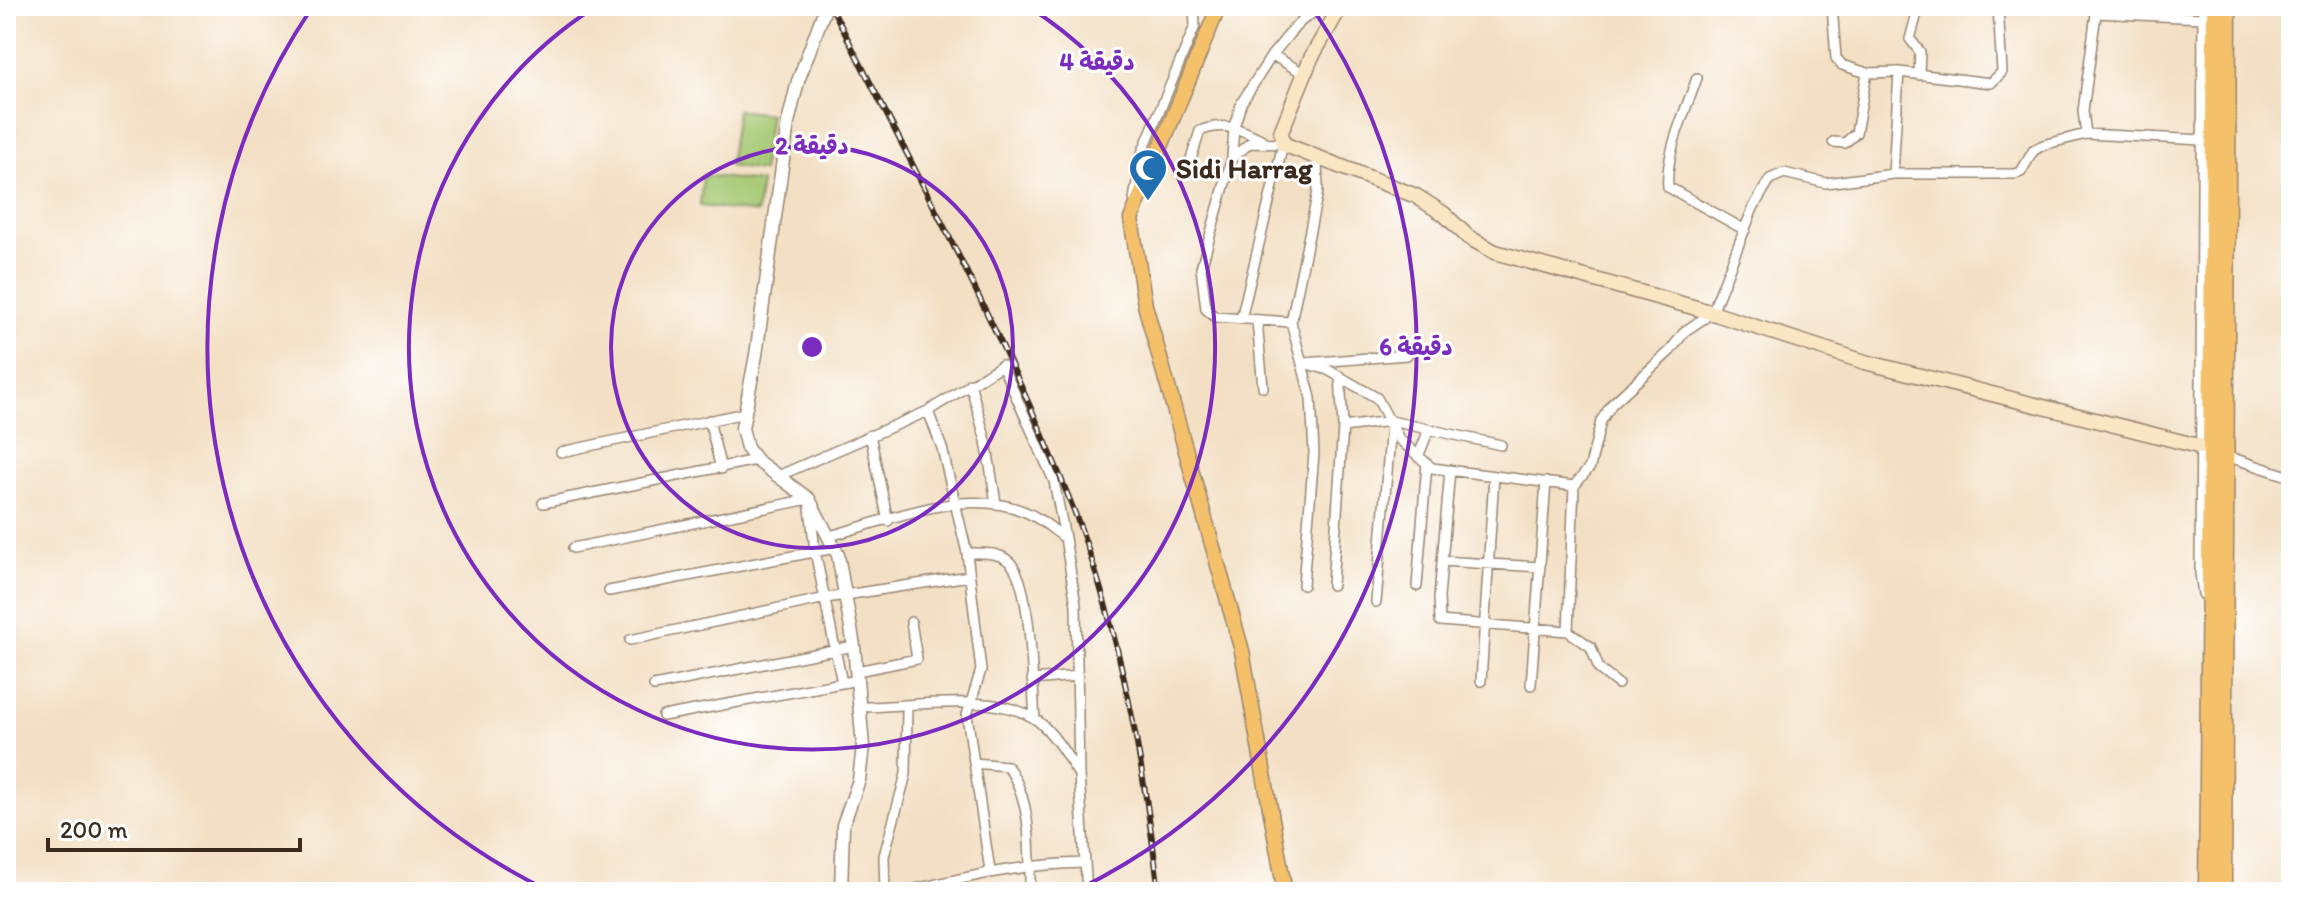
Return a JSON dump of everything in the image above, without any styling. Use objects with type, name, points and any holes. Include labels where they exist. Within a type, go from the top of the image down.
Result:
[{"type":"highway","points":[[2207,892],[2215,6]]},
{"type":"highway","points":[[2223,892],[2228,6]]},
{"type":"main road","points":[[1219,6],[1131,219],[1145,305],[1242,651],[1285,892]]},
{"type":"main road","points":[[1341,6],[1305,74],[1276,144],[1416,196],[1444,214],[1468,237],[1495,252],[1712,313],[1865,362],[2202,447]]},
{"type":"street","points":[[826,6],[798,81],[788,123],[742,428],[747,448],[756,460],[809,499],[832,542],[846,595],[858,676],[863,746],[859,780],[843,825],[841,892]]},
{"type":"street","points":[[1131,219],[1142,153],[1190,42],[1195,26],[1194,6]]},
{"type":"street","points":[[1291,322],[1215,317],[1206,309],[1201,268],[1232,158],[1234,126],[1242,102],[1296,24],[1308,13],[1327,6]]},
{"type":"street","points":[[1832,6],[1836,58],[1842,65],[1867,73],[1899,72],[1983,85],[1999,79],[2002,72],[1998,6]]},
{"type":"street","points":[[1919,6],[1910,39],[1920,52],[1919,75]]},
{"type":"street","points":[[2203,6],[2200,573],[2210,629]]},
{"type":"street","points":[[2086,134],[2083,111],[2096,9],[2202,18]]},
{"type":"street","points":[[1272,55],[1305,74]]},
{"type":"street","points":[[1893,174],[1899,72]]},
{"type":"street","points":[[1833,142],[1845,143],[1856,133],[1867,73]]},
{"type":"street","points":[[1697,78],[1675,148],[1668,187],[1745,230]]},
{"type":"street","points":[[1191,159],[1200,131],[1214,126],[1234,126],[1276,144]]},
{"type":"street","points":[[1568,631],[1574,486],[1590,467],[1601,421],[1612,404],[1670,351],[1685,331],[1712,313],[1753,208],[1777,174],[1826,183],[1893,174],[2015,174],[2021,172],[2033,151],[2043,145],[2086,134],[2203,140]]},
{"type":"street","points":[[1232,158],[1250,143],[1276,144]]},
{"type":"street","points":[[1241,319],[1276,144]]},
{"type":"street","points":[[1303,585],[1314,453],[1311,398],[1291,322],[1318,191],[1317,158]]},
{"type":"street","points":[[1257,321],[1263,387]]},
{"type":"street","points":[[1304,363],[1407,355]]},
{"type":"street","points":[[1304,363],[1340,376],[1377,398],[1399,439],[1423,460],[1450,470],[1574,486]]},
{"type":"street","points":[[778,476],[928,411],[999,365],[1005,367],[1054,481],[1076,605],[1079,775],[1087,892]]},
{"type":"street","points":[[1332,585],[1343,427],[1340,376]]},
{"type":"street","points":[[970,383],[986,441],[996,503]]},
{"type":"street","points":[[928,411],[957,504],[967,553],[981,670],[968,704],[990,871]]},
{"type":"street","points":[[561,452],[745,413]]},
{"type":"street","points":[[709,420],[721,469]]},
{"type":"street","points":[[1376,602],[1391,421]]},
{"type":"street","points":[[1343,427],[1391,421],[1428,432],[1501,445]]},
{"type":"street","points":[[1417,586],[1423,460],[1428,432]]},
{"type":"street","points":[[870,435],[888,521]]},
{"type":"street","points":[[2226,456],[2291,477]]},
{"type":"street","points":[[543,503],[756,460]]},
{"type":"street","points":[[1450,470],[1440,621],[1568,631],[1591,647],[1599,669],[1618,684]]},
{"type":"street","points":[[1481,681],[1494,476]]},
{"type":"street","points":[[1531,685],[1546,482]]},
{"type":"street","points":[[573,548],[809,499]]},
{"type":"street","points":[[809,499],[815,551],[838,651],[842,683]]},
{"type":"street","points":[[609,591],[815,551],[888,521],[957,504],[996,503],[1026,511],[1065,538]]},
{"type":"street","points":[[967,553],[998,555],[1013,565],[1023,592],[1035,719]]},
{"type":"street","points":[[1442,561],[1540,567]]},
{"type":"street","points":[[630,640],[826,598],[969,576]]},
{"type":"street","points":[[663,716],[842,683],[917,659],[911,622]]},
{"type":"street","points":[[654,686],[854,646]]},
{"type":"street","points":[[1032,680],[1078,676]]},
{"type":"street","points":[[861,707],[968,704],[1022,711],[1047,729],[1079,775]]},
{"type":"street","points":[[885,892],[884,856],[906,774],[907,707]]},
{"type":"street","points":[[974,763],[1007,766],[1019,781],[1030,864],[1030,892]]},
{"type":"street","points":[[904,892],[1030,864],[1085,863]]},
{"type":"green space","points":[[737,110],[770,114],[762,171],[729,166]]},
{"type":"green space","points":[[703,175],[761,182],[757,213],[700,206]]},
{"type":"railway","points":[[831,6],[989,317],[1073,508],[1104,601],[1128,697],[1159,892]]},
{"type":"place","name":"Sidi Harrag","points":[[1148,202]]}]
